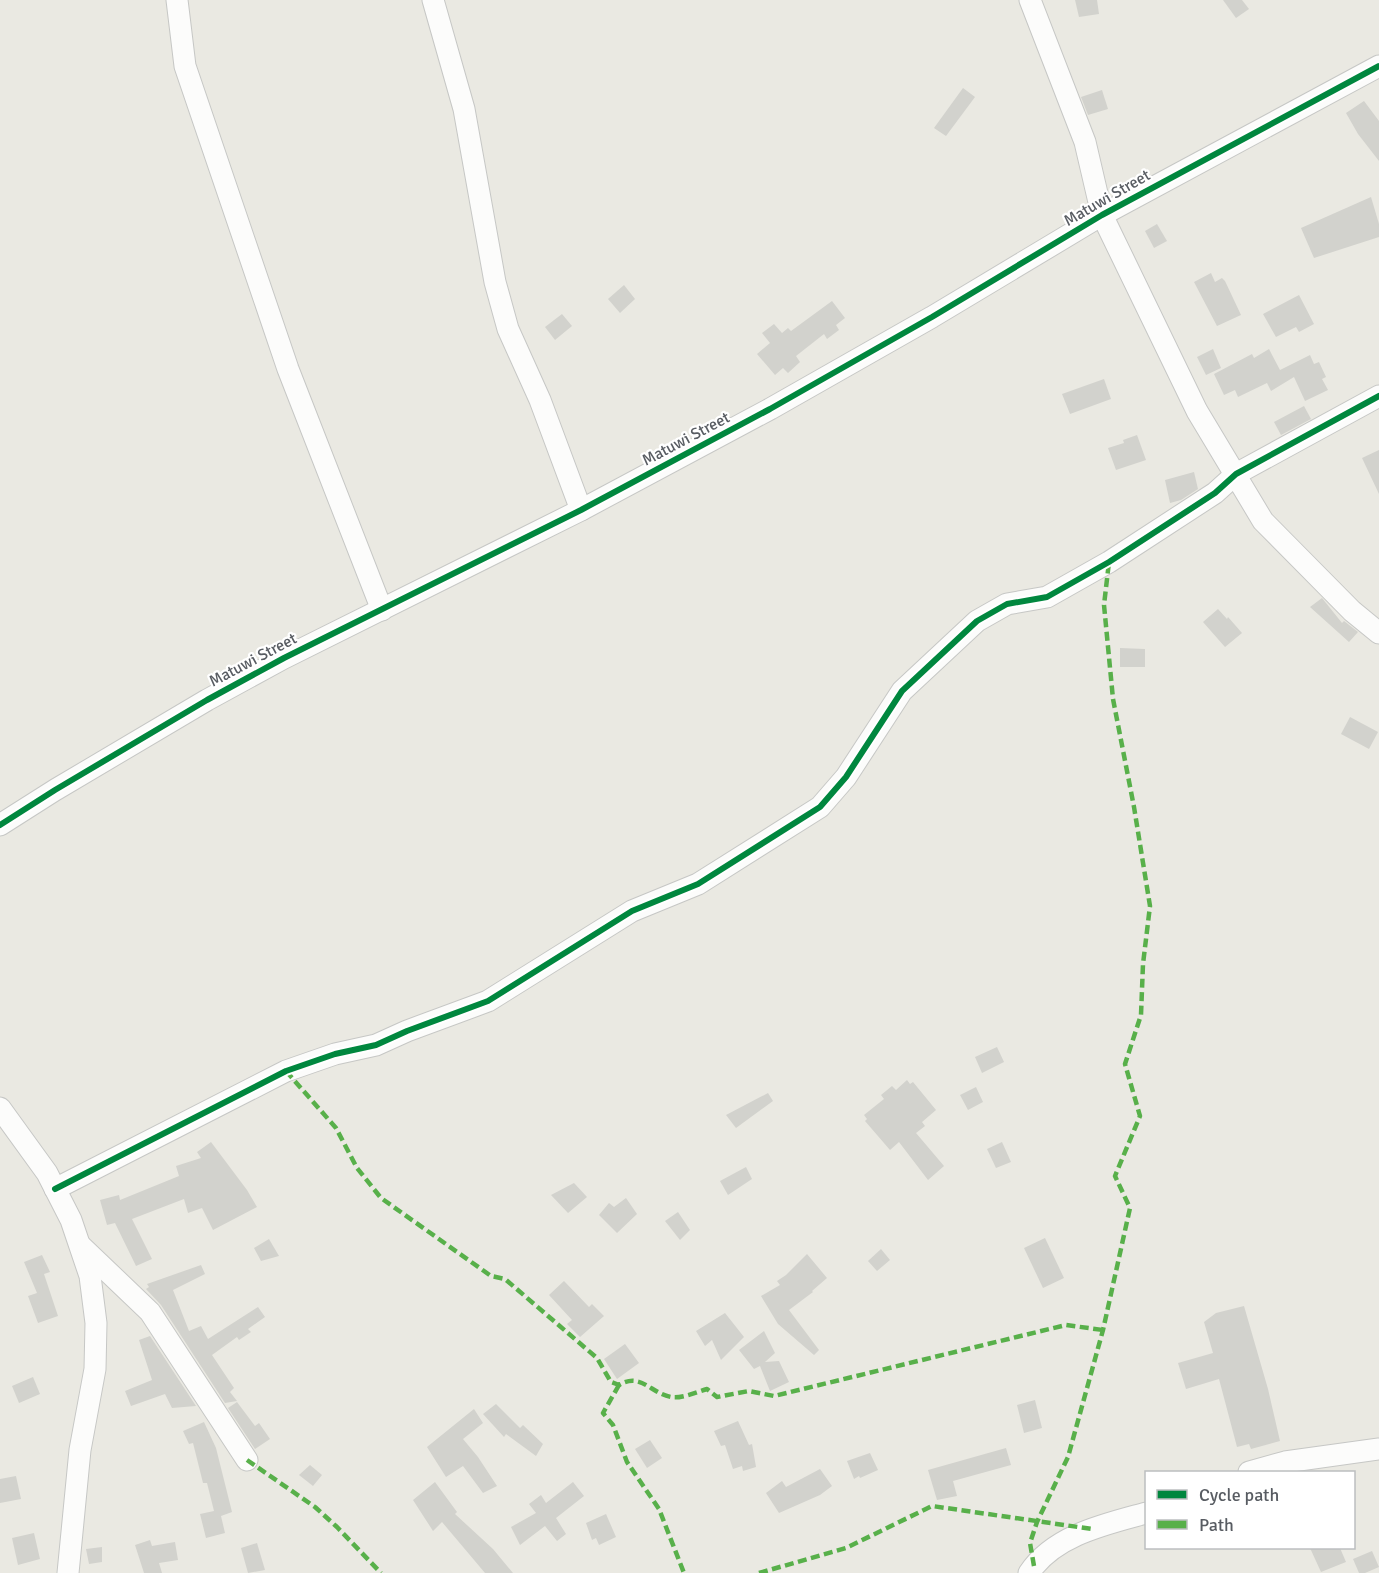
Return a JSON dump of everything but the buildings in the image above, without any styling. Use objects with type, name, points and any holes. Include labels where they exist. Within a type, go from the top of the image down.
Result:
[{"type":"street","points":[[177,0],[185,66],[288,369],[382,610]]},
{"type":"street","points":[[433,0],[464,109],[495,282],[508,329],[540,400],[581,510]]},
{"type":"street","points":[[1030,0],[1085,142],[1102,215],[1197,411],[1263,521],[1352,611],[1379,633]]},
{"type":"street","name":"Matuwi Street","points":[[0,825],[207,700],[581,510],[780,403],[932,317],[1102,215],[1379,66]]},
{"type":"street","points":[[55,1189],[286,1071],[335,1054],[376,1045],[488,1001],[632,911],[698,884],[820,807],[846,777],[902,691],[977,621],[1007,604],[1047,597],[1109,562],[1215,493],[1236,474],[1379,396]]},
{"type":"street","points":[[0,1108],[47,1173],[71,1220],[90,1276],[96,1323],[95,1369],[80,1450],[68,1573]]},
{"type":"street","points":[[79,1244],[150,1312],[247,1460]]},
{"type":"street","points":[[1256,1471],[1286,1462],[1379,1449]]},
{"type":"street","points":[[1029,1573],[1052,1550],[1072,1538],[1108,1523],[1145,1513]]},
{"type":"marked path","points":[[1034,1566],[1030,1543],[1037,1522],[1068,1457],[1103,1330],[1130,1208],[1115,1176],[1140,1116],[1125,1064],[1141,1015],[1143,964],[1150,906],[1113,699],[1104,605],[1109,562]]},
{"type":"marked path","points":[[286,1071],[336,1128],[357,1168],[381,1198],[491,1276],[505,1279],[597,1358],[611,1382],[619,1385],[633,1381],[640,1382],[671,1397],[689,1395],[707,1389],[717,1397],[749,1391],[774,1396],[1066,1325],[1103,1330]]},
{"type":"marked path","points":[[619,1385],[603,1413],[613,1425],[627,1462],[659,1509],[684,1573]]},
{"type":"marked path","points":[[247,1460],[315,1507],[381,1573]]},
{"type":"marked path","points":[[759,1573],[846,1548],[932,1506],[1092,1529]]},
{"type":"cycle path","points":[[0,825],[207,700],[284,658],[581,510],[770,409],[932,317],[1102,215],[1379,66]]},
{"type":"cycle path","points":[[55,1189],[286,1071],[335,1054],[376,1045],[488,1001],[632,911],[698,884],[820,807],[846,777],[902,691],[977,621],[1007,604],[1047,597],[1109,562],[1215,493],[1236,474],[1379,396]]}]
